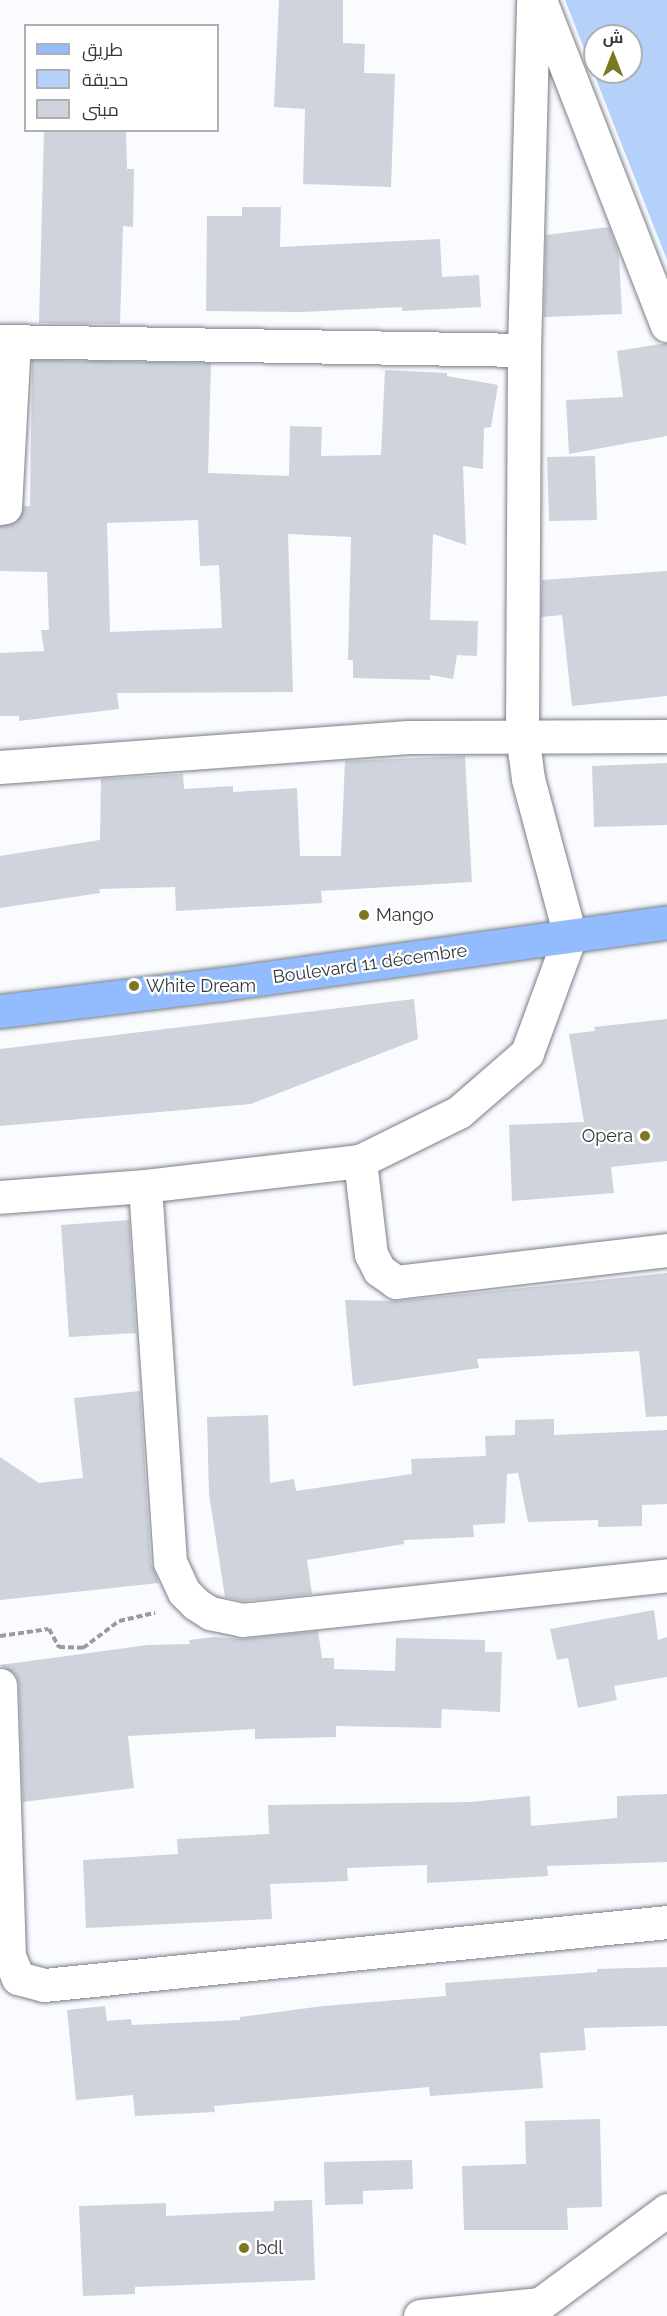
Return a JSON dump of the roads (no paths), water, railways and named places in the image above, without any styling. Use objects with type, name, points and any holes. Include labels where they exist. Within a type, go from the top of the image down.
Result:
[{"type":"main road","name":"Boulevard 11 décembre","points":[[0,1011],[667,922]]},
{"type":"street","points":[[0,1197],[146,1186],[360,1161],[459,1112],[527,1053],[570,936],[528,779],[522,734],[524,350],[533,0]]},
{"type":"street","points":[[540,0],[667,325]]},
{"type":"street","points":[[0,507],[5,507],[7,341],[524,350]]},
{"type":"street","points":[[0,767],[408,737],[522,734],[667,736]]},
{"type":"street","points":[[360,1161],[371,1254],[379,1270],[396,1282],[667,1250]]},
{"type":"street","points":[[146,1186],[170,1562],[184,1592],[196,1604],[210,1613],[242,1620],[667,1575]]},
{"type":"street","points":[[0,1685],[9,1956],[18,1978],[44,1985],[667,1922]]},
{"type":"street","points":[[420,2316],[536,2310],[667,2210]]},
{"type":"place","name":"Mango","points":[[364,915]]},
{"type":"place","name":"White Dream","points":[[134,986]]},
{"type":"place","name":"Opera","points":[[645,1136]]},
{"type":"place","name":"bdl","points":[[244,2248]]}]
